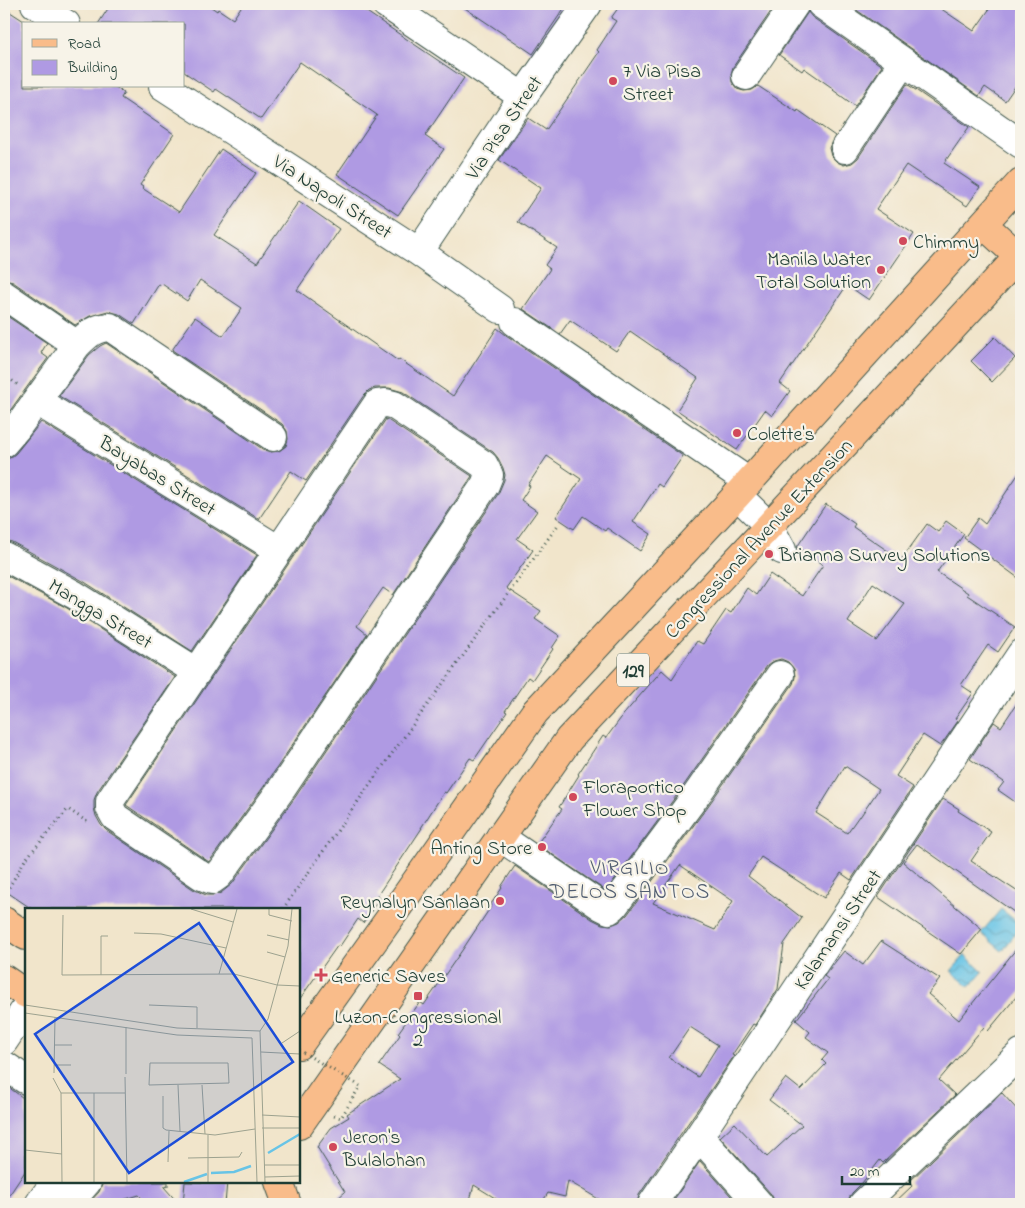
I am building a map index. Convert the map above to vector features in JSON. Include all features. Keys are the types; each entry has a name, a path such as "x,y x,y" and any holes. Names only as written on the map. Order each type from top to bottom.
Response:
{"main road":[{"name":"129","path":"300,1044 406,897 535,712 743,488 1021,182"},
{"path":"983,224 1020,255"},
{"name":"Congressional Avenue Extension","path":"300,1124 568,739 769,526 1020,255"},
{"path":"4,921 25,935"},
{"path":"4,979 25,993"},
{"path":"279,1183 287,1204"}],"street":[{"path":"36,4 63,22"},
{"path":"386,4 523,97"},
{"name":"Via Pisa Street","path":"418,252 588,4"},
{"path":"746,76 795,4"},
{"path":"821,4 1021,144"},
{"path":"846,149 903,62"},
{"name":"Via Napoli Street","path":"166,88 418,252 508,315 743,488 769,526 782,550"},
{"path":"4,295 76,345"},
{"path":"4,443 37,401 76,345 89,333 100,328 110,327 273,437"},
{"name":"Bayabas Street","path":"37,401 279,550"},
{"path":"386,403 394,405 484,465 489,475 485,484 283,788 219,875 212,880 202,876 115,817 110,808 110,801 279,550 377,404 386,403"},
{"name":"Mangga Street","path":"4,556 75,595 197,672"},
{"name":"Kalamansi Street","path":"652,1204 1021,654"},
{"path":"500,838 609,910 614,906 695,798 780,675"},
{"path":"4,1042 25,1010"},
{"path":"863,1204 1021,1053"},
{"path":"4,1065 25,1079"},
{"path":"699,1136 759,1204"},
{"path":"39,1204 54,1183"},
{"path":"68,1204 86,1183"}],"path":[{"path":"284,908 370,784 558,525"},
{"path":"4,896 26,860 68,809 98,829 110,808"},
{"path":"300,1051 360,1086 340,1118"}],"water":[{"path":"1001,909 1021,925 1002,951 981,933"},
{"path":"965,955 983,972 969,987 951,971"}],"building":[{"path":"111,4 207,4 233,19 243,4 355,4 464,78 425,136 444,149 398,215 337,174 377,115 300,62 261,119 216,89 214,92 185,73 185,22 99,22"},
{"path":"459,4 567,4 533,54"},
{"path":"621,4 776,4 733,67 731,74 732,82 737,89 744,91 752,90 758,86 797,112 798,110 835,136 829,148 831,156 837,162 844,165 852,163 858,158 907,84 969,127 944,163 980,187 967,206 906,165 876,209 914,234 869,300 847,285 780,383 790,391 772,416 765,410 737,450 677,410 698,378 630,331 616,351 570,320 560,334 523,309 550,269 545,265 557,248 518,222 541,188 499,160 528,118 546,130 599,52 597,50 616,21 611,18"},
{"path":"848,4 934,4 974,31 993,4 1021,4 1021,78 1005,101 985,87 979,96"},
{"path":"4,8 24,21 22,22 22,88 117,88 124,93 121,98 174,134 140,185 142,188 179,212 221,149 256,173 214,235 257,263 299,201 339,229 297,290 398,361 399,359 453,396 497,328 683,456 662,487 658,484 633,522 651,534 640,551 607,528 605,531 583,516 574,529 556,517 581,479 547,456 528,485 530,486 521,500 537,511 517,539 533,550 506,588 541,611 535,619 560,636 532,680 528,677 474,760 470,758 446,793 444,792 377,896 380,898 363,923 358,919 300,999 300,908 31,908 4,890 4,574 67,608 175,677 97,792 94,808 96,816 106,830 193,889 206,895 214,895 221,893 232,884 296,796 498,494 505,475 503,468 493,452 403,392 389,388 375,388 369,390 364,395 306,481 291,471 259,519 59,396 89,355 106,343 264,450 271,452 279,451 286,446 288,439 287,431 282,424 172,350 195,317 223,336 242,308 200,280 187,301 162,284 159,284 134,324 119,314 108,311 90,316 75,325 13,282 4,280"},
{"path":"808,12 812,17 882,66 855,106 804,68 802,71 779,55"},
{"path":"4,314 47,343 41,353 48,358 4,419"},
{"path":"995,337 1015,358 992,382 971,361"},
{"path":"386,419 472,476 393,595 383,588 357,626 367,634 270,778 209,862 126,805"},
{"path":"41,422 257,555 192,651 83,581 12,542 4,540 4,458 10,458 16,453"},
{"path":"1021,470 1021,580 964,538 978,518 985,524"},
{"path":"826,504 855,524 853,527 901,560 927,524 938,532 946,521 964,534 937,572 968,593 967,595 1015,627 998,652 988,645 961,685 973,693 955,719 958,721 944,741 940,746 923,735 896,776 913,787 851,880 841,873 824,898 761,857 748,876 802,918 784,944 778,989 639,1195 637,1204 607,1204 568,1181 565,1197 548,1193 541,1204 502,1204 474,1185 469,1204 331,1204 345,1192 317,1147 331,1128 349,1117 347,1114 400,1079 379,1065 400,1035 398,1033 420,1002 424,1005 463,949 515,866 592,919 602,924 611,925 619,922 627,915 708,806 793,684 795,677 794,669 788,662 781,659 767,666 682,788 606,891 537,844 562,809 559,807 603,736 606,738 662,670 672,679 697,641 703,644 726,610 731,613 747,588 756,595 770,574 802,596 823,565 797,547","holes":["873,583 905,604 877,641 848,622","845,766 879,789 847,833 816,813","680,865 733,901 715,930 653,903","690,1027 718,1045 698,1077 669,1058"]},
{"path":"1021,697 1021,806 998,790 1004,782 970,759 994,722 1001,727"},
{"path":"943,799 991,832 971,861 1021,894 1021,917 917,844 903,862 982,929 961,954 878,897"},
{"path":"881,941 940,979 928,994 959,1020 1021,943 1021,991 988,1031 984,1027 939,1080 955,1095 883,1163 880,1160 852,1193 846,1204 774,1204 771,1194 720,1137 735,1123 767,1157 802,1125 769,1100 786,1078 801,1090 826,1064 822,1060 828,1053 806,1037 810,1032 796,1020 828,979 824,976 844,951 863,965"},
{"path":"4,1084 25,1099 25,1172 4,1203"},
{"path":"1002,1093 1021,1114 1021,1204 893,1204 912,1186 909,1182"},
{"path":"700,1161 738,1204 671,1204"},
{"path":"102,1183 168,1183 168,1186 164,1187 179,1204 147,1204 139,1195 110,1204 88,1204 99,1192"},
{"path":"185,1183 227,1183 225,1204 183,1204"}],"place":[{"name":"7 Via Pisa Street","path":"613,81"},
{"name":"Chimmy","path":"903,241"},
{"name":"Manila Water Total Solution","path":"881,270"},
{"name":"Colette's","path":"737,433"},
{"name":"Brianna Survey Solutions","path":"769,554"},
{"name":"Floraportico Flower Shop","path":"573,797"},
{"name":"Anting Store","path":"542,847"},
{"name":"Reynalyn Sanlaan","path":"500,901"},
{"name":"Generic Saves","path":"321,975"},
{"name":"Luzon–Congressional 2","path":"418,996"},
{"name":"Jeron's Bulalohan","path":"333,1147"}],"district":[{"name":"VIRGILIO DELOS SANTOS","path":"630,879"}]}
